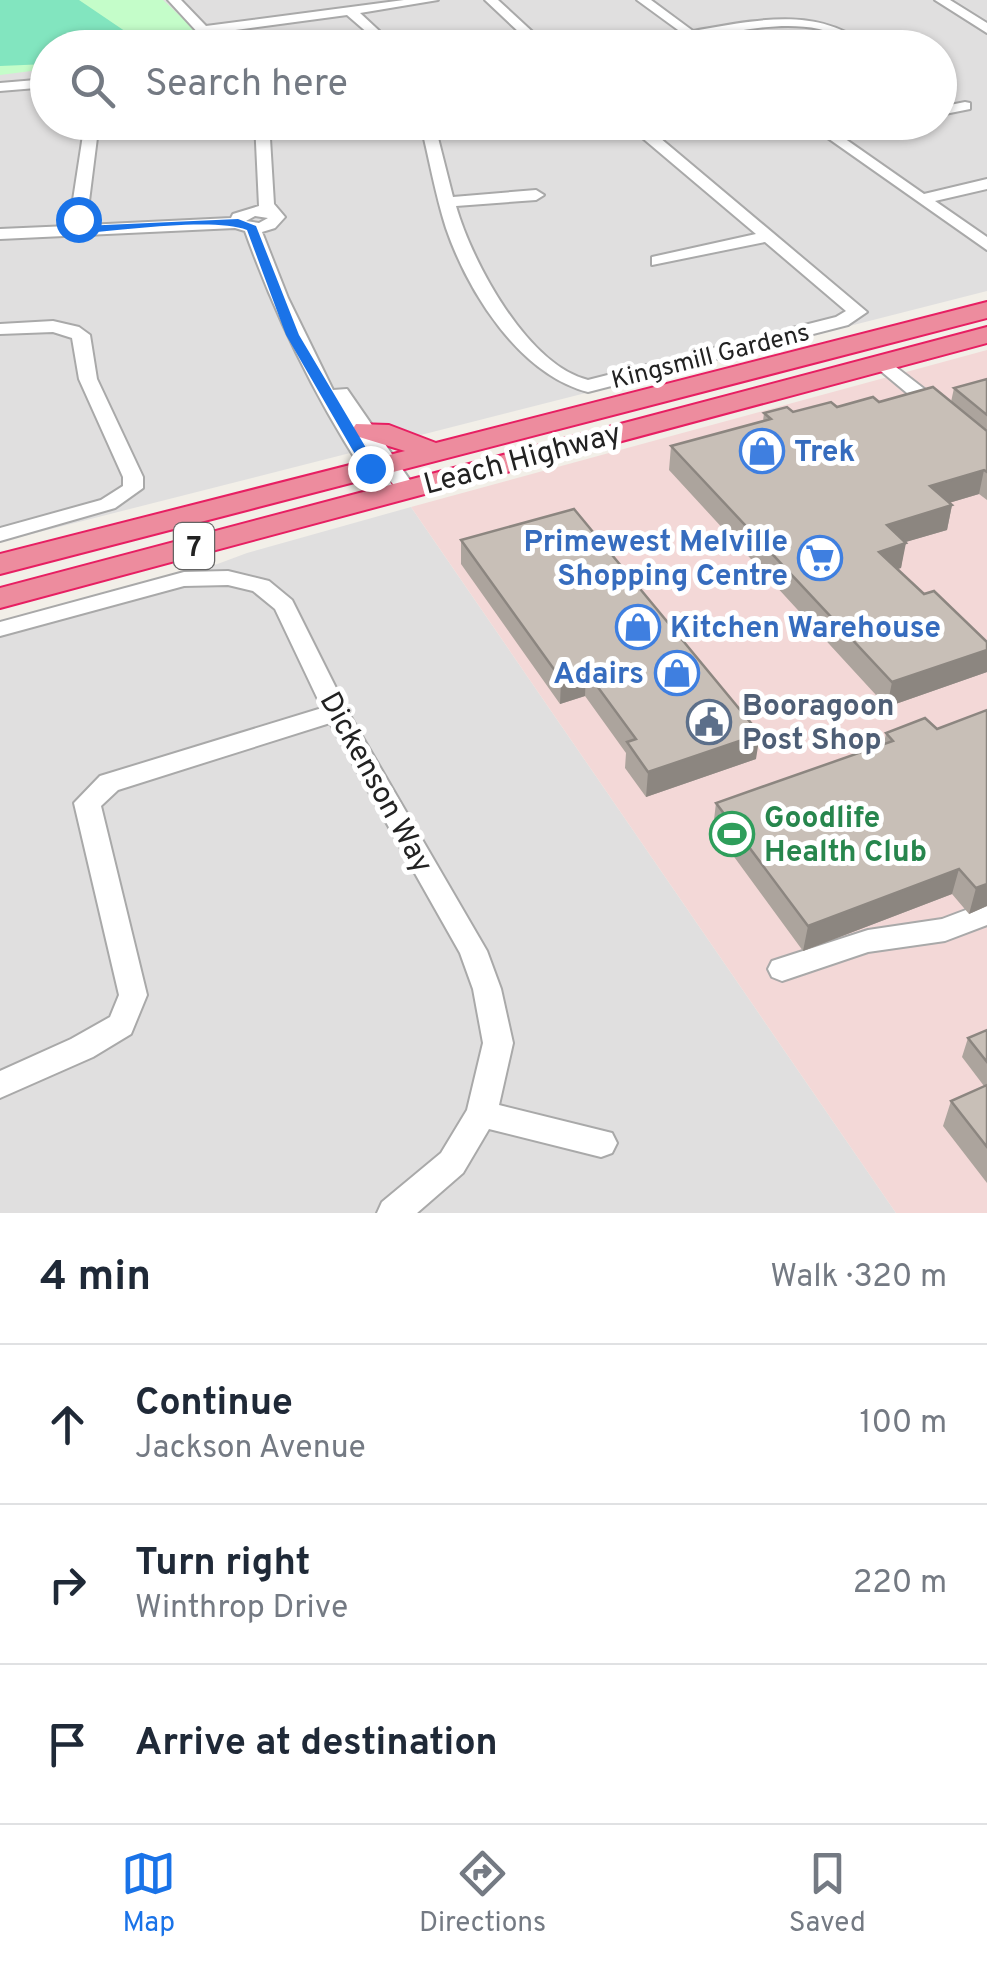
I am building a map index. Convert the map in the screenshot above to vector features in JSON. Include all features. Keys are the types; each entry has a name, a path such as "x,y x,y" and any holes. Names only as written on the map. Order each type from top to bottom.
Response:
{"highway":[{"name":"Leach Highway","path":"0,564 978,315"},
{"name":"Leach Highway","path":"0,598 379,465 882,362 987,335"},
{"path":"379,465 389,434 434,452"}],"street":[{"path":"174,0 208,30"},
{"path":"184,0 210,30"},
{"path":"237,30 432,0"},
{"path":"490,0 524,30"},
{"path":"642,0 683,30"},
{"path":"941,0 987,29"},
{"path":"350,12 370,30"},
{"path":"722,30 809,25 830,30"},
{"path":"0,87 30,84"},
{"path":"957,108 965,106"},
{"path":"77,230 90,140"},
{"path":"255,140 252,219 302,331 379,465"},
{"path":"252,219 264,202 265,140"},
{"name":"Kingsmill Gardens","path":"432,140 460,242 505,319 555,375 576,386 842,322 858,312 653,140"},
{"path":"837,140 987,245"},
{"path":"922,199 987,184"},
{"path":"448,202 536,195"},
{"path":"0,234 252,219"},
{"path":"658,260 770,236"},
{"path":"0,329 56,326 71,328 81,335 88,378 133,477 133,488 97,508 0,536"},
{"path":"882,362 949,418"},
{"name":"Dickenson Way","path":"0,629 184,579 228,578 260,586 284,605 336,712 473,951 487,988 498,1042 482,1114 452,1163 393,1213"},
{"path":"0,1085 82,1048 121,1025 133,995 87,802 109,783 336,712"},
{"path":"782,969 868,941 945,930 987,914"},
{"path":"482,1114 602,1143"}],"shaded area":[{"path":"0,0 987,0 987,291 0,542"},
{"path":"987,350 987,1213 896,1213 411,507"},
{"path":"411,507 896,1213 0,1213 0,623 196,572 247,553"}],"green space":[{"path":"0,0 163,0 195,30 30,30 30,71 0,75"},
{"path":"0,0 79,0 123,30 30,30 30,65 0,66"}],"building":[{"path":"987,379 987,415 954,388"},
{"name":"Primewest Melville Shopping Centre","path":"933,387 987,431 987,472 930,486 952,505 887,525 906,543 879,552 924,594 934,591 987,642 987,650 892,682 671,446 771,419 764,413 787,407 793,412 831,402 837,407 873,397 879,402"},
{"path":"574,509 760,734 648,772 627,742 636,739 586,671 561,679 461,540"},
{"path":"987,710 987,884 976,888 959,869 808,926 716,803 893,741 886,733 925,718 937,729"},
{"path":"987,1030 987,1062 968,1038"},
{"path":"987,1085 987,1147 951,1101"}],"place":[{"name":"Trek","path":"762,451"},
{"name":"Primewest Melville Shopping Centre","path":"820,558"},
{"name":"Kitchen Warehouse","path":"638,627"},
{"name":"Adairs","path":"677,673"},
{"name":"Booragoon Post Shop","path":"709,722"},
{"name":"Goodlife Health Club","path":"732,834"}],"route":[{"path":"78,219 77,230 202,223 238,223 252,228 292,335 370,468"}]}
